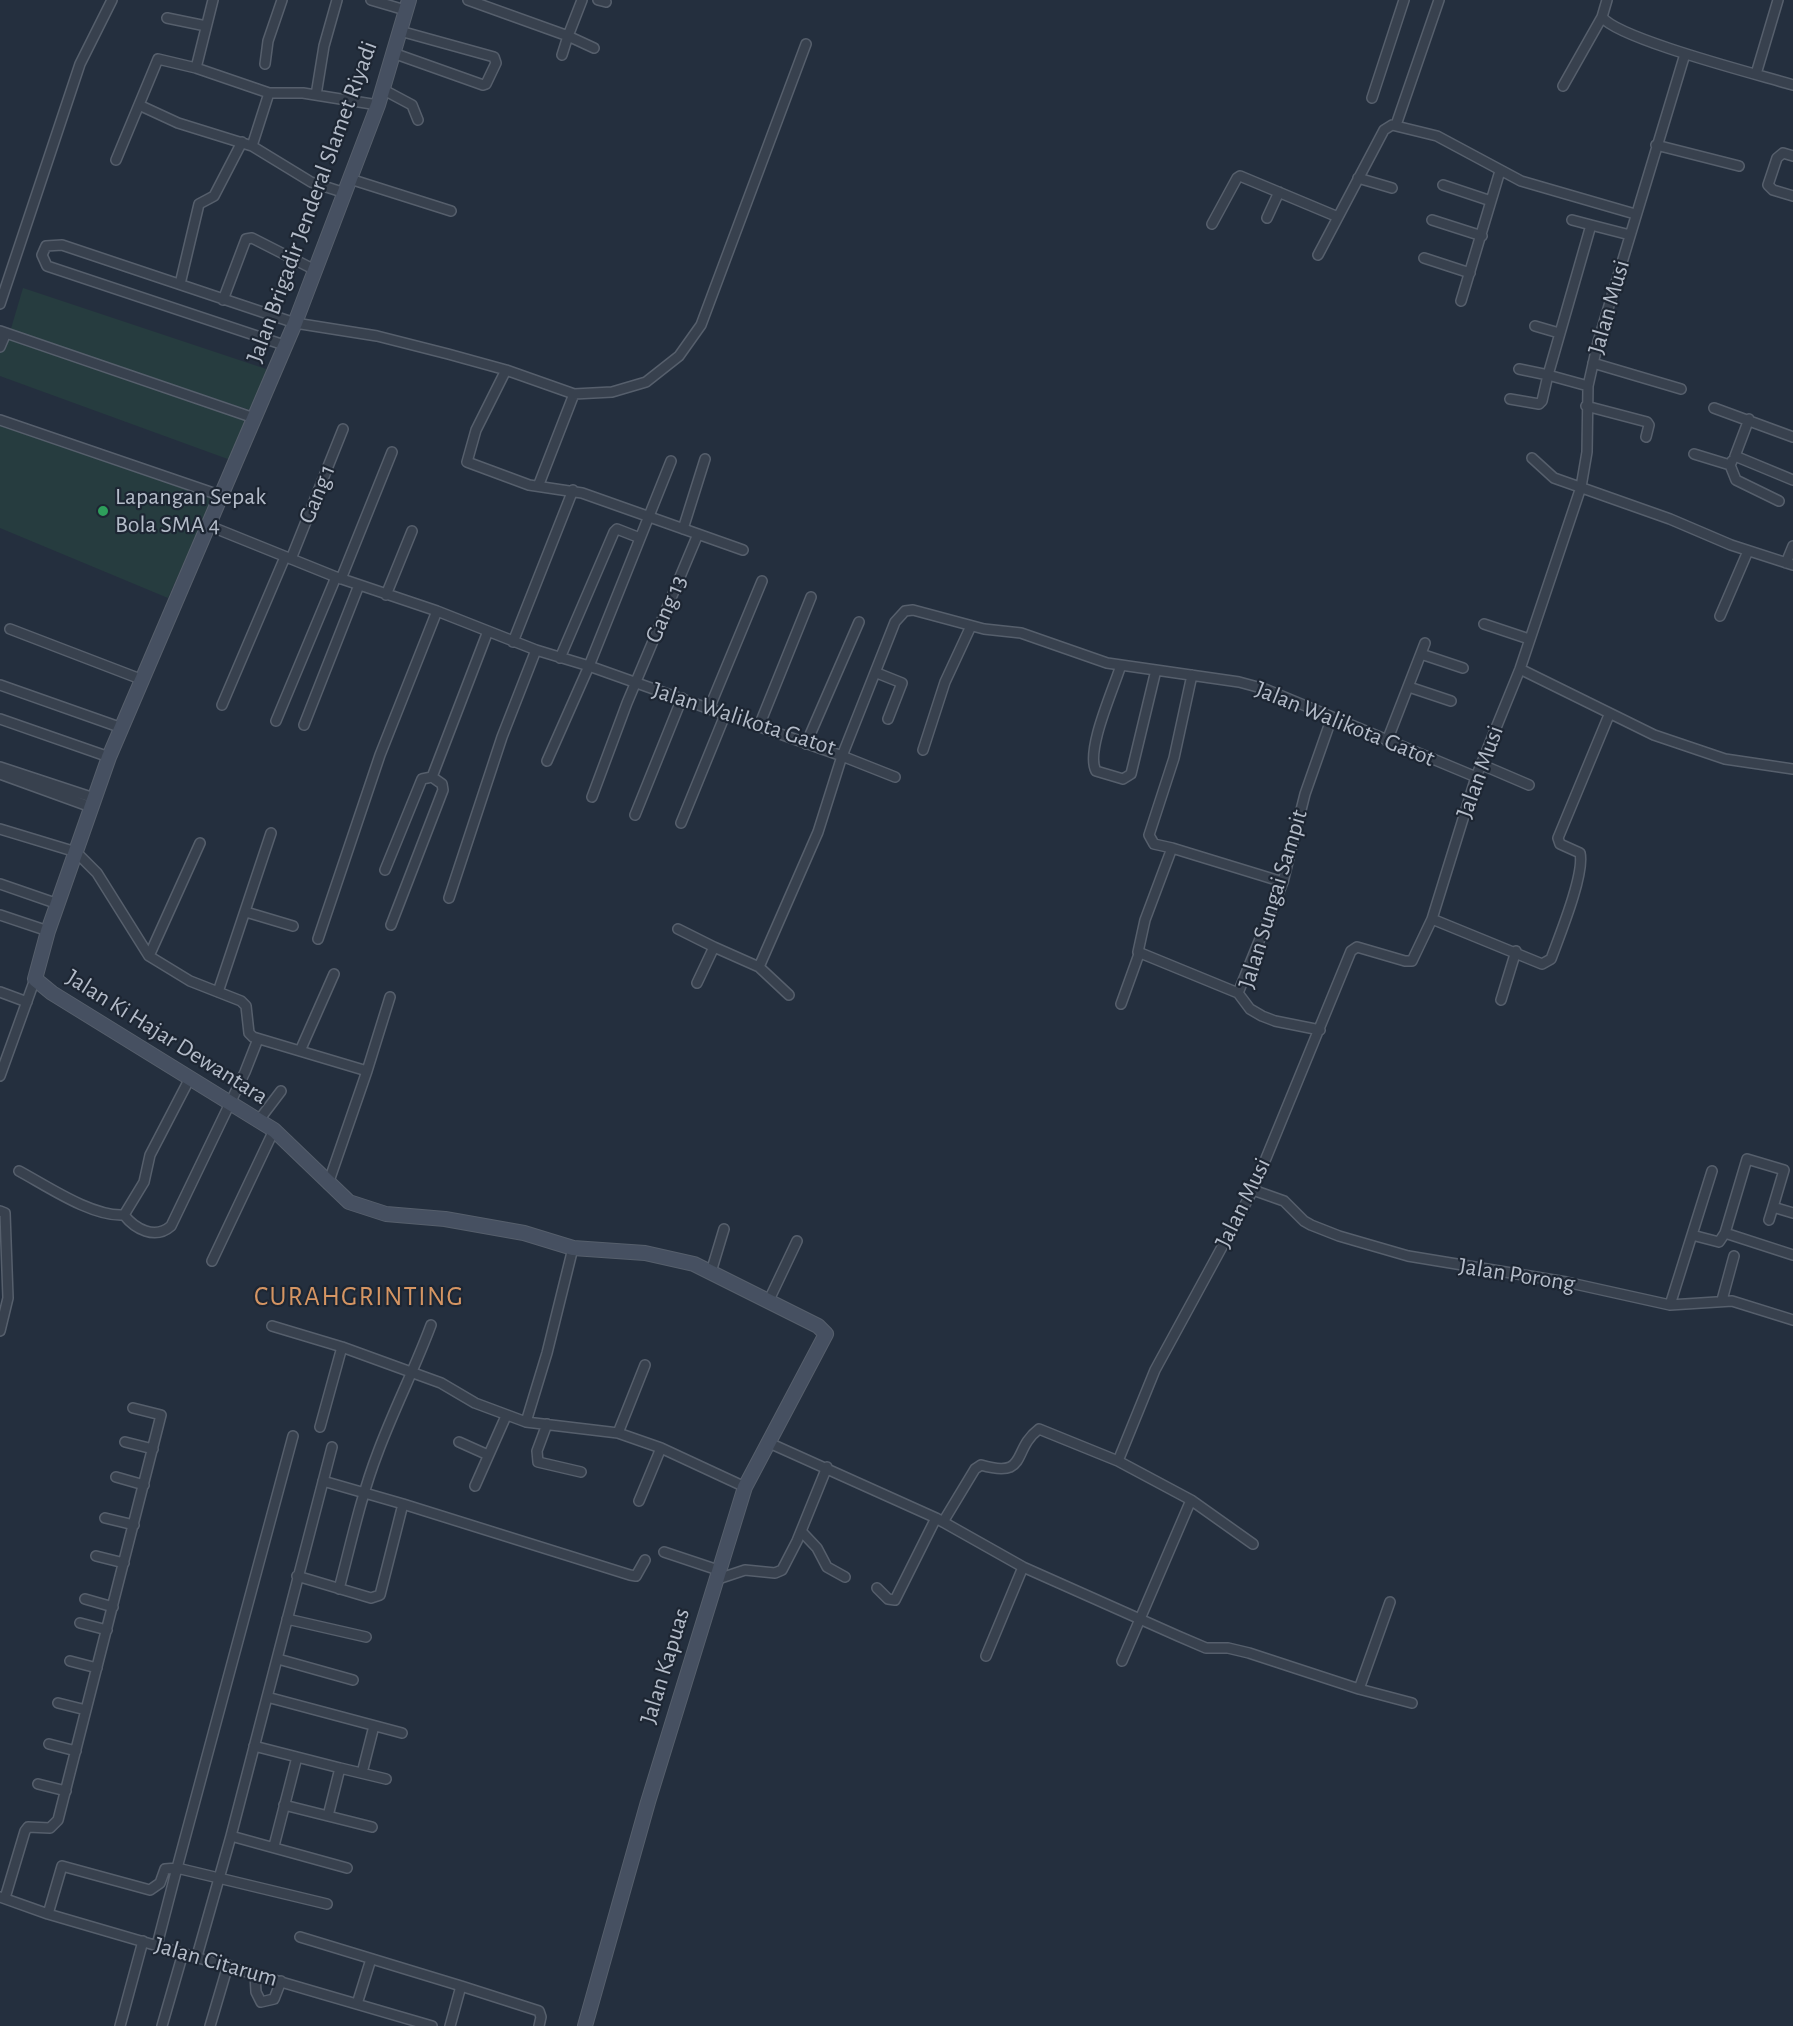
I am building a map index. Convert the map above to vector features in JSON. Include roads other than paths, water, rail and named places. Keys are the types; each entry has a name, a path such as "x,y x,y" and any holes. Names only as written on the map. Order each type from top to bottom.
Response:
{"main road":[{"name":"Jalan Brigadir Jenderal Slamet Riyadi","path":"254,418 295,323 378,105 407,5"},
{"name":"Jalan Ki Hajar Dewantara","path":"254,418 110,757 48,931 35,979 52,993 260,1120 274,1130 349,1202 376,1211 506,1229 573,1248 645,1253 694,1264 769,1300 818,1326 826,1334"},
{"name":"Jalan Kapuas","path":"585,2026 648,1802 721,1575 745,1487 771,1444 826,1334"}],"street":[{"path":"0,304 80,64 112,0"},
{"path":"196,68 213,0"},
{"path":"265,64 268,41 282,0"},
{"path":"316,95 324,46 337,0"},
{"path":"371,0 407,5"},
{"path":"468,0 568,36 594,48"},
{"path":"562,55 582,0"},
{"path":"1372,98 1404,0"},
{"path":"1396,125 1439,0"},
{"path":"1563,86 1602,17 1607,0"},
{"path":"1756,74 1779,0"},
{"path":"1602,17 1612,26 1685,54 1793,85"},
{"path":"167,18 206,26"},
{"path":"393,53 483,86 496,63 494,57 400,31"},
{"path":"284,345 47,266 42,255 46,246 62,245 295,323 377,336 506,370 574,394 612,392 646,382 679,356 701,325 806,44"},
{"name":"Jalan Musi","path":"1118,1461 1155,1370 1253,1190 1351,951 1357,947 1412,961 1432,919 1480,764 1520,669 1581,487 1587,452 1586,406 1593,363 1635,214 1685,54"},
{"path":"116,160 158,59 196,68 270,93 316,95 378,105"},
{"path":"382,88 412,105 418,120"},
{"path":"180,284 199,204 214,196 247,144 270,93"},
{"path":"139,105 178,123 247,144 311,182 345,193"},
{"path":"1318,255 1384,130 1396,125 1437,136 1521,181 1635,214"},
{"path":"1656,145 1739,166"},
{"path":"1793,156 1780,155 1771,170 1768,185 1773,190 1793,196"},
{"path":"1461,301 1500,171"},
{"path":"1212,224 1237,178 1244,177 1338,217"},
{"path":"1359,178 1392,188"},
{"path":"350,179 451,212"},
{"path":"1443,185 1491,201"},
{"path":"1267,218 1279,192"},
{"path":"1432,220 1482,236"},
{"path":"1572,220 1630,236"},
{"path":"1510,399 1541,404 1591,225"},
{"path":"223,300 246,239 252,238 315,270"},
{"path":"1424,258 1470,273"},
{"path":"1535,326 1559,333"},
{"path":"0,347 4,333 254,418"},
{"path":"1593,363 1682,389"},
{"path":"1519,369 1588,386"},
{"path":"506,370 476,430 467,462 529,485 539,484 573,490 743,550"},
{"path":"539,484 574,394"},
{"path":"1586,406 1647,422 1649,425 1646,437"},
{"path":"1714,408 1793,437"},
{"path":"1749,419 1732,460 1736,480 1779,501"},
{"path":"0,420 222,496"},
{"name":"Gang 1","path":"222,705 343,429"},
{"path":"276,721 392,452"},
{"path":"1694,454 1732,460 1793,480"},
{"path":"1532,458 1554,478 1670,519 1748,551 1790,564 1793,546"},
{"path":"683,529 705,459"},
{"path":"547,761 589,666 670,460"},
{"path":"513,642 573,490"},
{"name":"Jalan Walikota Gatot","path":"207,525 338,578 437,610 513,642 682,698 842,756 877,673 895,621 905,611 913,610 971,626 1021,633 1089,659 1265,689 1476,777"},
{"path":"560,658 614,532 618,529 640,538"},
{"path":"386,595 412,531"},
{"name":"Gang 13","path":"592,797 635,683 698,534"},
{"path":"1720,616 1748,551"},
{"path":"709,709 762,581"},
{"path":"304,725 359,585"},
{"path":"759,726 811,597"},
{"path":"318,939 380,755 437,610"},
{"path":"806,744 859,622"},
{"path":"1484,624 1529,639"},
{"path":"923,750 945,682 971,626"},
{"path":"9,629 143,680"},
{"path":"432,777 488,631"},
{"path":"1387,741 1425,643"},
{"path":"449,898 502,737 536,650"},
{"path":"1421,654 1463,668"},
{"path":"1121,665 1097,739 1092,765 1095,771 1123,779 1131,774 1156,670"},
{"path":"1520,669 1609,715 1654,735 1725,759 1793,769"},
{"path":"877,673 902,683 888,719"},
{"path":"1192,675 1174,758 1149,835 1150,841 1283,882"},
{"path":"0,685 122,728"},
{"path":"1408,687 1451,701"},
{"path":"635,815 682,698"},
{"path":"681,823 725,715"},
{"path":"1432,919 1516,951 1542,964 1551,959 1578,876 1581,858 1580,853 1560,844 1558,838 1609,715"},
{"name":"Jalan Sungai Sampit","path":"1320,1030 1275,1021 1262,1016 1250,1009 1239,993 1283,882 1305,794 1332,717"},
{"path":"0,719 110,757"},
{"path":"759,967 819,832 842,756 895,777"},
{"path":"1480,764 1529,785"},
{"path":"0,767 93,803"},
{"path":"0,774 34,781"},
{"path":"385,870 422,779 432,777 442,784 443,790 391,925"},
{"path":"0,829 76,852 97,873 149,956 190,981 246,1006 249,1033 258,1039 367,1071"},
{"path":"218,992 271,833"},
{"path":"149,956 200,843"},
{"path":"1121,1004 1139,954 1145,920 1172,848"},
{"path":"0,884 58,904"},
{"path":"246,912 294,926"},
{"path":"0,915 48,931"},
{"path":"678,928 759,967 764,975 789,995"},
{"path":"697,983 714,947"},
{"path":"1501,1000 1516,951"},
{"path":"1139,954 1190,971 1239,993"},
{"path":"300,1051 334,974"},
{"path":"0,1076 35,979"},
{"path":"0,992 27,1002"},
{"path":"328,1184 390,997"},
{"path":"19,1171 91,1209 123,1215 132,1225 148,1232 166,1230 171,1226 258,1039"},
{"path":"123,1215 144,1182 150,1155 190,1078"},
{"path":"260,1120 281,1091"},
{"path":"212,1261 274,1130"},
{"path":"1692,1235 1719,1242 1725,1233 1746,1160 1789,1171 1769,1220"},
{"path":"1671,1305 1712,1171"},
{"name":"Jalan Porong","path":"1253,1190 1284,1201 1311,1225 1372,1246 1431,1261 1566,1282 1671,1305 1722,1300 1749,1305 1793,1320"},
{"path":"1773,1207 1793,1213"},
{"path":"0,1211 6,1218 5,1249 8,1284 8,1298 0,1331"},
{"path":"711,1272 724,1229"},
{"path":"1725,1233 1793,1255"},
{"path":"769,1300 797,1241"},
{"path":"526,1422 548,1353 573,1248"},
{"path":"1722,1300 1734,1256"},
{"path":"339,1588 364,1492 378,1451 414,1373 431,1325"},
{"path":"272,1326 342,1347 441,1383 475,1403 506,1416 526,1422 618,1433 661,1448 745,1487"},
{"path":"320,1427 342,1347"},
{"path":"618,1433 645,1365"},
{"path":"2,1898 25,1831 28,1827 50,1828 54,1826 58,1820 66,1791 161,1415 133,1408"},
{"path":"475,1486 506,1416"},
{"path":"547,1424 537,1451 538,1462 581,1472"},
{"path":"877,1588 888,1599 895,1600 939,1520 975,1469 981,1465 1004,1470 1013,1467 1039,1429 1118,1461 1191,1500 1253,1544"},
{"path":"157,1945 293,1436"},
{"path":"125,1442 153,1449"},
{"path":"459,1442 488,1455"},
{"path":"771,1444 827,1467 939,1520 1023,1567 1206,1648 1248,1653 1359,1689 1412,1703"},
{"path":"197,1956 278,1659 297,1576 332,1447"},
{"path":"639,1501 661,1448"},
{"path":"664,1552 721,1575 745,1570 775,1573 782,1570 827,1467"},
{"path":"116,1477 144,1485"},
{"path":"322,1481 630,1575 636,1576 645,1560"},
{"path":"1122,1661 1191,1500"},
{"path":"297,1576 371,1598 380,1594 403,1504"},
{"path":"105,1518 134,1525"},
{"path":"801,1531 813,1542 827,1567 845,1577"},
{"path":"96,1556 124,1563"},
{"path":"986,1656 1023,1567"},
{"path":"85,1599 113,1606"},
{"path":"1359,1689 1390,1602"},
{"path":"287,1619 366,1637"},
{"path":"80,1623 107,1630"},
{"path":"278,1659 353,1680"},
{"path":"70,1661 97,1668"},
{"path":"267,1697 402,1733"},
{"path":"58,1703 86,1710"},
{"path":"362,1773 374,1726"},
{"path":"49,1744 76,1750"},
{"path":"254,1746 386,1779"},
{"path":"274,1846 297,1757"},
{"path":"328,1816 340,1768"},
{"path":"38,1784 66,1791"},
{"path":"284,1805 372,1827"},
{"path":"231,1836 347,1868"},
{"path":"48,1914 62,1866 150,1890 160,1882 165,1869 177,1868 219,1876 327,1904"},
{"name":"Jalan Citarum","path":"2,1898 48,1914 432,2026"},
{"path":"300,1937 540,2011 539,2026"},
{"path":"120,2026 143,1941"},
{"path":"162,2026 183,1953"},
{"path":"357,2004 371,1959"},
{"path":"210,2026 228,1965"},
{"path":"255,1974 258,1998 265,2003 276,1995 280,1981"},
{"path":"450,2026 461,1986"}],"place":[{"name":"Lapangan Sepak Bola SMA 4","path":"103,511"}],"district":[{"name":"CURAHGRINTING","path":"359,1297"}]}
